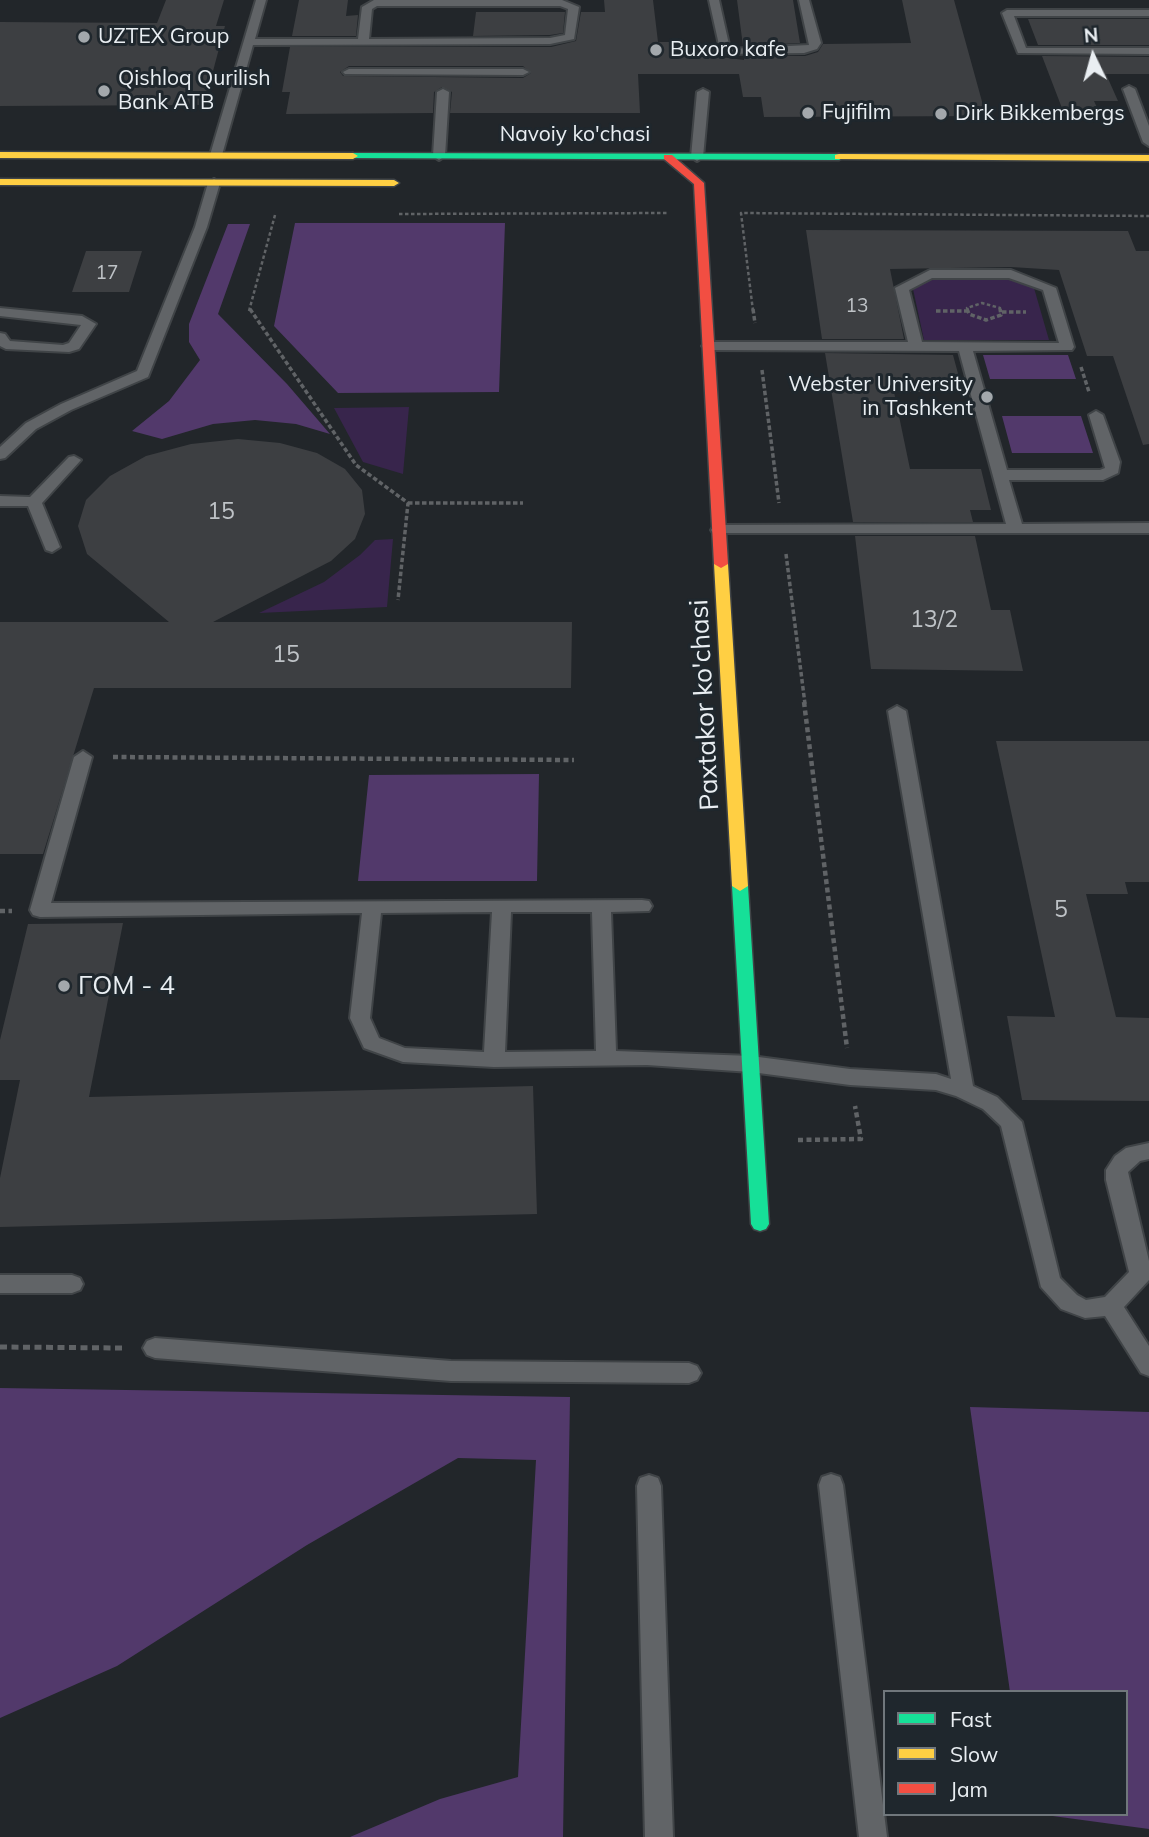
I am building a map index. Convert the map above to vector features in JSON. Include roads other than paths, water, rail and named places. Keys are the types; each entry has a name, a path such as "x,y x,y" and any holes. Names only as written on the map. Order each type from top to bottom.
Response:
{"main road":[{"name":"Navoiy ko'chasi","path":"0,155 1149,158"},
{"path":"572,156 589,163 586,170 579,173"},
{"path":"668,157 707,182"},
{"path":"738,172 792,157"},
{"path":"0,182 214,183 410,179"},
{"path":"675,183 707,182"},
{"name":"Paxtakor ko'chasi","path":"707,182 709,346 760,1224"}],"lane":[{"path":"216,155 261,0"},
{"path":"714,0 725,52 804,50 813,47 815,43 804,0"},
{"path":"248,42 363,42 561,40 570,37 574,7 561,3 375,3 367,7 363,42"},
{"path":"1149,13 1007,13 1022,51 1149,51"},
{"path":"349,72 523,72"},
{"path":"1129,89 1149,142"},
{"path":"439,156 443,92"},
{"path":"697,157 703,92"},
{"path":"0,456 31,426 66,407 143,374 201,227 214,183"},
{"path":"709,346 1067,347 1049,288 1011,274 930,274 902,288 916,346"},
{"path":"0,313 18,314 82,320 89,324 74,346 64,349 6,345 0,336 18,314"},
{"path":"965,346 1015,528"},
{"path":"1001,475 1103,475 1113,470 1113,462 1096,415"},
{"path":"0,501 34,502 74,460"},
{"path":"34,502 52,547"},
{"path":"719,530 1149,528"},
{"path":"897,711 963,1090"},
{"path":"83,757 40,910 642,906"},
{"path":"494,1060 502,905"},
{"path":"601,905 607,1058"},
{"path":"372,908 360,1018 371,1043 403,1055 494,1060 607,1058 751,1064 850,1077 936,1082 963,1090 990,1103 1011,1122 1049,1281 1069,1302 1085,1309 1111,1306 1145,1275 1116,1181 1116,1170 1122,1162 1135,1154 1149,1151"},
{"path":"0,1284 72,1284"},
{"path":"1111,1306 1149,1366"},
{"path":"155,1348 451,1371 689,1373"},
{"path":"831,1485 873,1837"},
{"path":"649,1486 659,1837"}],"place":[{"name":"UZTEX Group","path":"84,37"},
{"name":"Buxoro kafe","path":"656,50"},
{"name":"Qishloq Qurilish Bank ATB","path":"104,91"},
{"name":"Fujifilm","path":"808,113"},
{"name":"Dirk Bikkembergs","path":"941,114"},
{"name":"Webster University in Tashkent","path":"987,397"},
{"name":"ГОМ - 4","path":"64,986"}]}
